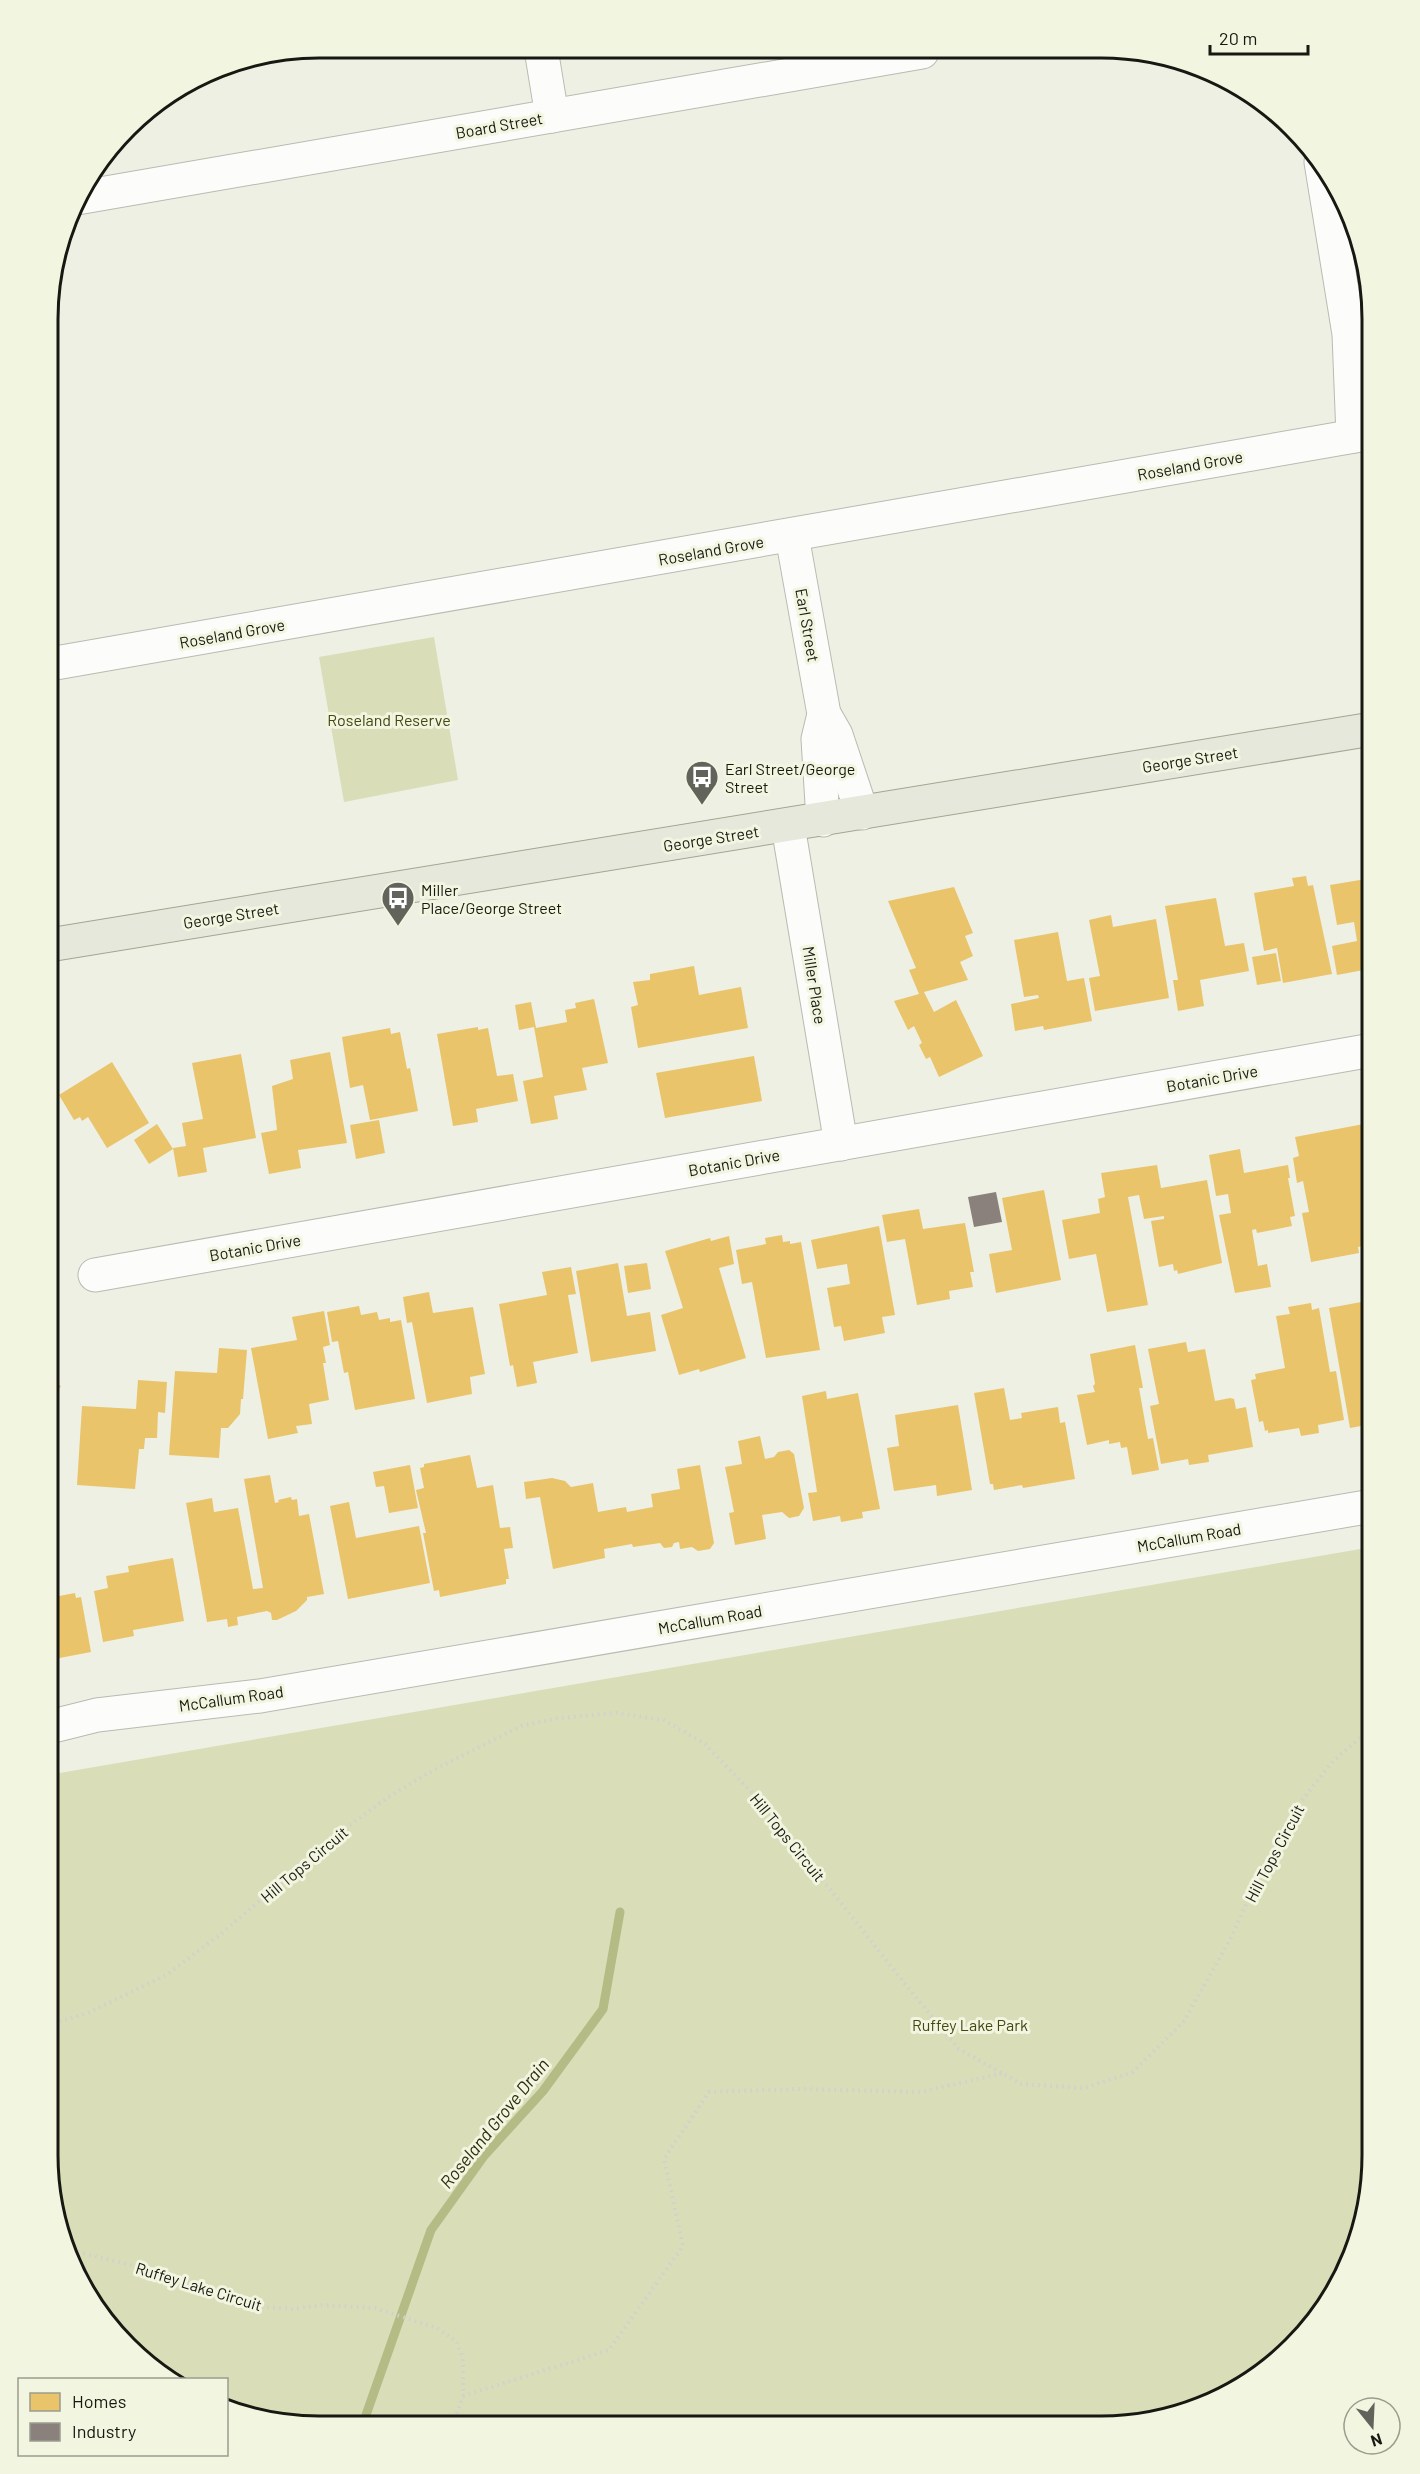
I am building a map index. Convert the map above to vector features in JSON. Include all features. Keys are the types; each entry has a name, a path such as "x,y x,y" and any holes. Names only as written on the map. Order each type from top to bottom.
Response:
{"main road":[{"name":"George Street","path":"58,944 1362,731"}],"street":[{"path":"542,58 552,116"},
{"name":"Board Street","path":"89,196 887,58"},
{"path":"1325,185 1349,334 1362,434"},
{"path":"1349,334 1362,372"},
{"name":"Roseland Grove","path":"58,663 792,536 1362,434"},
{"name":"Earl Street","path":"792,536 824,714 836,735 862,813"},
{"name":"Earl Street","path":"823,820 818,740 824,714"},
{"name":"Miller Place","path":"788,826 841,1144"},
{"name":"Botanic Drive","path":"95,1275 1362,1052"},
{"name":"McCallum Road","path":"58,1725 97,1715 260,1696 1362,1508"}],"path":[{"name":"Hill Tops Circuit","path":"58,2022 88,2013 165,1975 222,1933 336,1835 387,1798 428,1773 521,1726 558,1718 617,1713 664,1720 705,1744 762,1803 959,2049 1021,2084 1084,2088 1133,2072 1184,2021 1231,1938 1264,1864 1303,1799 1332,1761 1362,1736"},
{"path":"463,2396 609,2350 683,2246 664,2159 709,2092 800,2089 921,2092 1003,2073"},
{"name":"Ruffey Lake Circuit","path":"77,2252 159,2272 253,2306 292,2309 322,2305 375,2308 437,2328 457,2342 463,2359 463,2396 456,2416"}],"green space":[{"name":"Roseland Reserve","path":"434,637 458,780 344,802 319,657"},
{"name":"Ruffey Lake Park","path":"1362,1549 1362,2155 1359,2189 1348,2239 1327,2285 1308,2314 1260,2362 1231,2381 1201,2396 1168,2407 1135,2413 1101,2416 319,2416 285,2413 235,2402 228,2399 228,2378 184,2378 160,2362 123,2327 102,2300 85,2270 67,2222 58,2155 58,1773"}],"building: Homes":[{"path":"1306,876 1308,886 1313,885 1332,974 1283,983 1277,948 1264,951 1254,893 1294,886 1292,878"},
{"path":"1362,880 1362,970 1337,975 1332,946 1357,941 1354,922 1337,925 1330,885"},
{"path":"954,887 973,933 965,936 973,956 960,962 968,980 924,992 934,1012 956,1000 983,1056 939,1077 930,1057 926,1059 919,1045 922,1043 914,1026 908,1030 894,1001 919,994 909,970 916,968 888,901"},
{"path":"1216,898 1225,946 1244,943 1249,971 1200,980 1204,1006 1178,1011 1173,980 1178,980 1165,906"},
{"path":"1111,915 1113,927 1156,919 1169,998 1095,1011 1089,978 1100,976 1089,920"},
{"path":"1058,932 1067,981 1084,978 1092,1021 1044,1030 1043,1026 1015,1031 1011,1004 1039,998 1038,995 1024,997 1014,940"},
{"path":"1276,953 1281,981 1257,985 1252,957"},
{"path":"694,966 699,995 741,987 748,1028 638,1048 631,1007 638,1005 633,982 650,980 650,974"},
{"path":"594,999 608,1063 582,1068 587,1090 554,1096 558,1119 531,1124 523,1081 543,1077 534,1027 519,1030 515,1005 531,1002 536,1028 567,1022 565,1010 576,1008 575,1003"},
{"path":"478,1027 478,1030 488,1028 497,1076 513,1074 518,1101 476,1109 478,1122 453,1126 437,1034"},
{"path":"390,1028 391,1034 400,1032 418,1111 370,1120 363,1085 350,1088 342,1037"},
{"path":"330,1052 347,1143 298,1150 301,1168 269,1174 261,1133 277,1130 272,1086 293,1079 290,1060"},
{"path":"241,1054 256,1138 203,1148 207,1172 178,1177 173,1148 186,1146 182,1123 203,1119 192,1063"},
{"path":"754,1056 762,1101 665,1118 656,1073"},
{"path":"112,1062 149,1123 107,1148 88,1117 82,1121 80,1117 74,1120 59,1095"},
{"path":"379,1120 385,1153 356,1159 350,1125"},
{"path":"157,1124 173,1149 149,1164 134,1140"},
{"path":"1362,1124 1362,1246 1358,1247 1359,1253 1311,1262 1302,1213 1309,1212 1303,1181 1297,1183 1293,1158 1299,1156 1295,1137"},
{"path":"1240,1149 1244,1173 1288,1165 1295,1216 1290,1217 1292,1226 1257,1233 1256,1229 1252,1230 1258,1266 1267,1264 1271,1287 1235,1293 1219,1215 1231,1213 1228,1194 1216,1196 1209,1155"},
{"path":"1157,1165 1161,1188 1207,1180 1222,1263 1178,1274 1177,1270 1174,1271 1173,1264 1159,1267 1151,1221 1164,1219 1164,1216 1144,1219 1139,1195 1128,1197 1148,1305 1107,1312 1096,1254 1069,1259 1062,1220 1100,1213 1098,1199 1105,1197 1101,1173"},
{"path":"1044,1190 1061,1280 996,1293 989,1254 1012,1250 1002,1198"},
{"path":"919,1209 923,1229 965,1223 974,1272 970,1272 973,1287 949,1291 950,1299 917,1305 905,1239 887,1242 882,1215"},
{"path":"879,1226 895,1315 882,1317 885,1333 844,1341 841,1326 834,1327 827,1288 850,1284 847,1264 817,1269 811,1240"},
{"path":"782,1235 783,1242 790,1241 790,1244 801,1242 820,1350 766,1358 752,1282 742,1284 736,1250 766,1244 765,1238"},
{"path":"729,1236 734,1264 719,1268 746,1358 700,1372 699,1369 679,1375 661,1315 683,1308 665,1251 710,1238 711,1241"},
{"path":"618,1263 627,1316 650,1312 656,1351 591,1362 576,1271"},
{"path":"647,1263 651,1289 628,1293 624,1266"},
{"path":"571,1267 576,1294 568,1295 578,1353 533,1362 537,1383 517,1387 513,1365 510,1366 499,1304 547,1295 542,1272"},
{"path":"429,1292 433,1313 473,1307 485,1374 470,1377 472,1394 427,1403 412,1322 407,1323 403,1297"},
{"path":"1362,1302 1362,1426 1350,1428 1329,1308"},
{"path":"1311,1303 1312,1310 1319,1308 1330,1372 1336,1371 1344,1420 1318,1425 1319,1433 1301,1436 1299,1428 1268,1433 1268,1430 1265,1431 1263,1421 1259,1422 1251,1380 1256,1379 1255,1374 1285,1368 1276,1316 1290,1314 1288,1307"},
{"path":"359,1306 361,1315 377,1312 379,1320 390,1318 390,1322 401,1320 415,1399 355,1410 348,1372 344,1373 338,1341 332,1342 327,1312"},
{"path":"324,1311 330,1345 323,1347 329,1400 309,1404 312,1424 296,1426 298,1433 268,1439 251,1348 297,1340 292,1317"},
{"path":"1186,1342 1188,1352 1205,1349 1215,1401 1230,1398 1234,1399 1236,1409 1246,1407 1253,1447 1208,1455 1209,1462 1189,1465 1188,1459 1161,1464 1150,1406 1159,1404 1148,1349"},
{"path":"1135,1345 1143,1388 1139,1388 1148,1439 1153,1438 1159,1470 1132,1475 1127,1447 1121,1448 1120,1442 1109,1444 1109,1440 1087,1445 1077,1395 1095,1392 1090,1354"},
{"path":"219,1348 247,1350 240,1414 228,1428 221,1428 219,1458 169,1455 175,1371 217,1373"},
{"path":"138,1380 167,1382 165,1413 158,1412 157,1438 145,1438 144,1449 139,1449 135,1489 77,1485 82,1406 136,1409"},
{"path":"1004,1388 1010,1420 1022,1418 1021,1413 1058,1407 1060,1423 1065,1422 1075,1479 1023,1488 1022,1485 994,1490 993,1484 990,1484 974,1393"},
{"path":"826,1391 827,1399 858,1393 880,1509 862,1512 863,1518 841,1522 840,1516 813,1521 808,1493 817,1492 802,1396"},
{"path":"958,1405 972,1490 937,1496 936,1485 894,1491 887,1448 899,1446 895,1415"},
{"path":"760,1436 765,1459 774,1457 778,1452 789,1450 794,1454 804,1508 799,1516 789,1518 782,1512 762,1515 766,1539 735,1545 729,1513 734,1512 725,1467 742,1464 738,1441"},
{"path":"470,1455 477,1488 493,1485 500,1528 510,1527 513,1548 504,1549 509,1579 506,1579 506,1584 440,1597 439,1590 434,1591 423,1533 426,1533 416,1490 424,1488 420,1468 424,1467 424,1464"},
{"path":"410,1465 418,1508 389,1513 384,1486 376,1487 373,1472"},
{"path":"700,1465 714,1543 710,1549 698,1551 692,1547 680,1549 679,1542 674,1543 672,1547 664,1548 660,1543 633,1547 632,1544 604,1549 605,1558 553,1569 540,1497 526,1499 524,1482 552,1478 565,1481 571,1487 593,1483 598,1512 626,1507 627,1512 653,1507 651,1494 680,1489 677,1469"},
{"path":"270,1475 275,1503 291,1497 292,1500 297,1499 299,1516 309,1514 324,1594 307,1597 307,1600 296,1611 277,1620 272,1620 271,1613 267,1611 237,1617 238,1625 228,1627 227,1619 207,1622 186,1503 212,1498 214,1512 238,1508 253,1589 263,1588 244,1479"},
{"path":"349,1502 356,1538 419,1526 430,1583 348,1599 330,1506"},
{"path":"173,1558 184,1621 133,1630 134,1636 103,1642 94,1591 108,1588 106,1576 129,1572 128,1566"},
{"path":"75,1593 76,1598 81,1597 91,1652 58,1658 58,1596"}],"building: Industry":[{"path":"996,1192 1002,1222 974,1227 968,1197"}],"waterway":[{"name":"Roseland Grove Drain","path":"366,2416 431,2230 484,2156 543,2091 603,2009 620,1912"}],"place":[{"name":"Earl Street/George Street","path":"702,806"},
{"name":"Miller Place/George Street","path":"398,927"}]}
